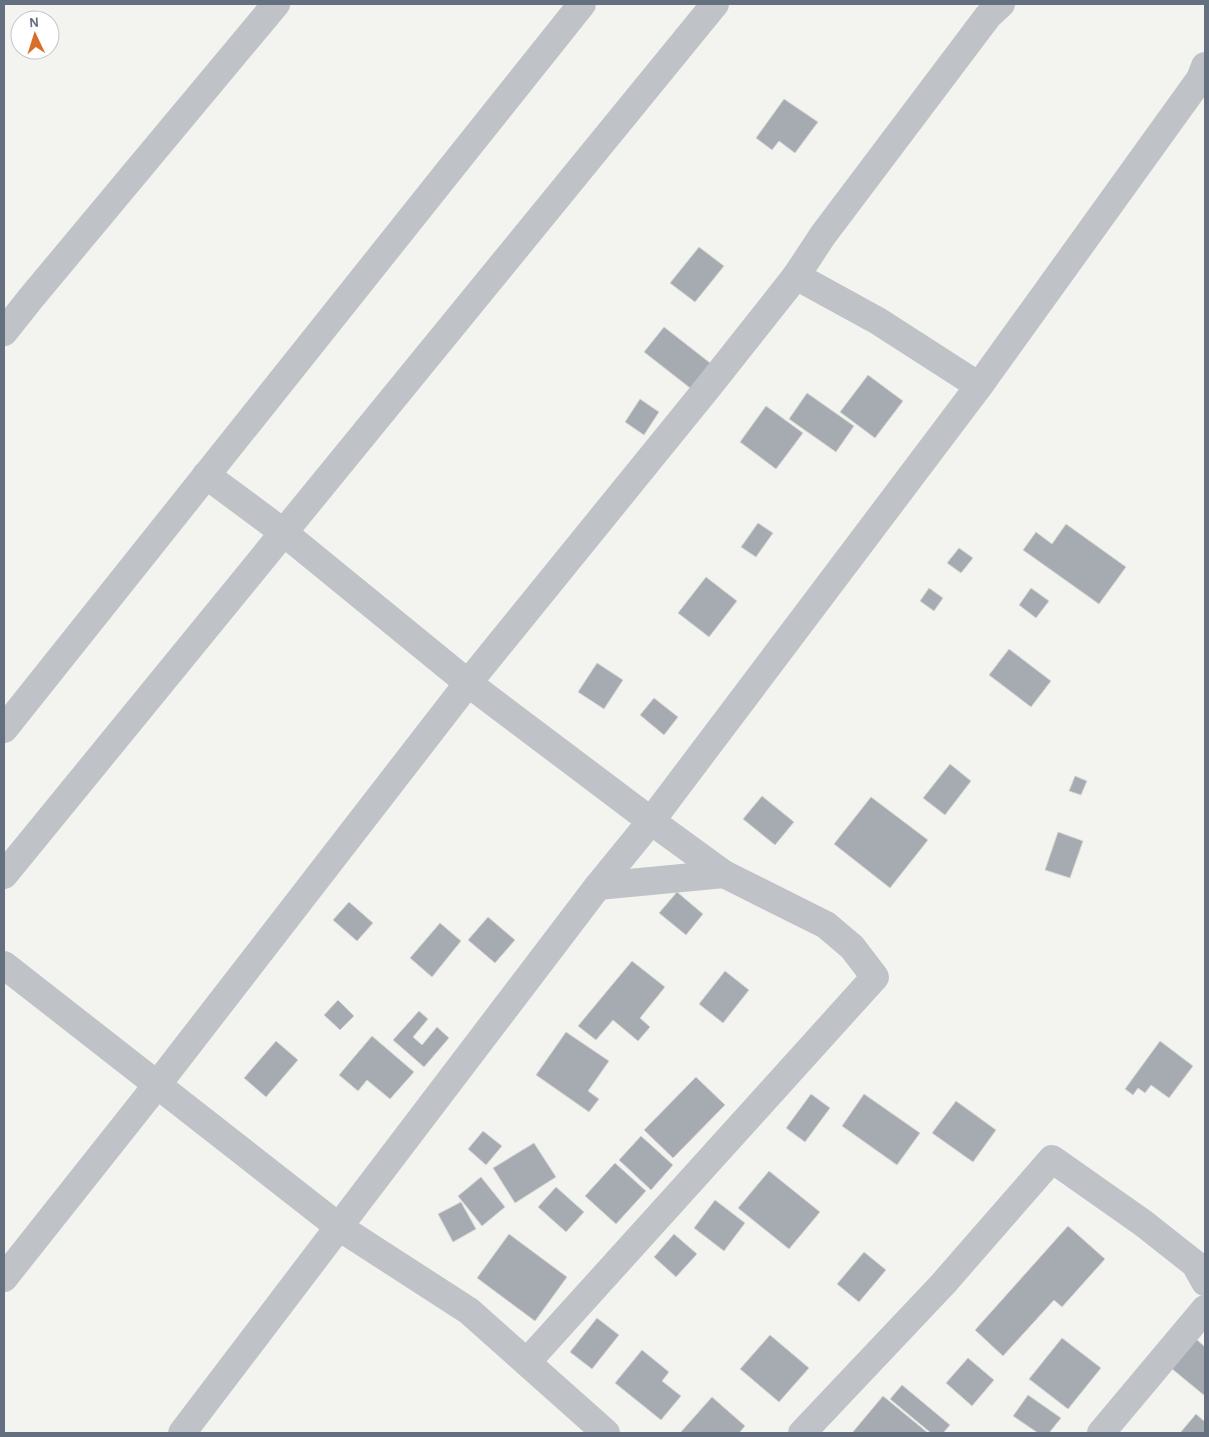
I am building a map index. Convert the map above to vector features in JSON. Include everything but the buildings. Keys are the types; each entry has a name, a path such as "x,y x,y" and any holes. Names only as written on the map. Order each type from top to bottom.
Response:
{"street":[{"path":"4,332 276,4"},
{"path":"4,729 582,4"},
{"path":"4,874 715,4"},
{"path":"4,1278 157,1085 468,683 796,276 823,235 982,24 1001,4"},
{"path":"182,1433 598,886 651,821 979,386 1200,79 1205,66"},
{"path":"796,276 878,321 979,386"},
{"path":"206,475 283,532 468,683 724,874 826,925 852,948 875,977 527,1362"},
{"path":"598,886 724,874"},
{"path":"4,965 339,1227 469,1311 606,1433"},
{"path":"802,1433 943,1284 1052,1159 1143,1223 1195,1264 1205,1282"},
{"path":"1101,1433 1205,1309"}]}
